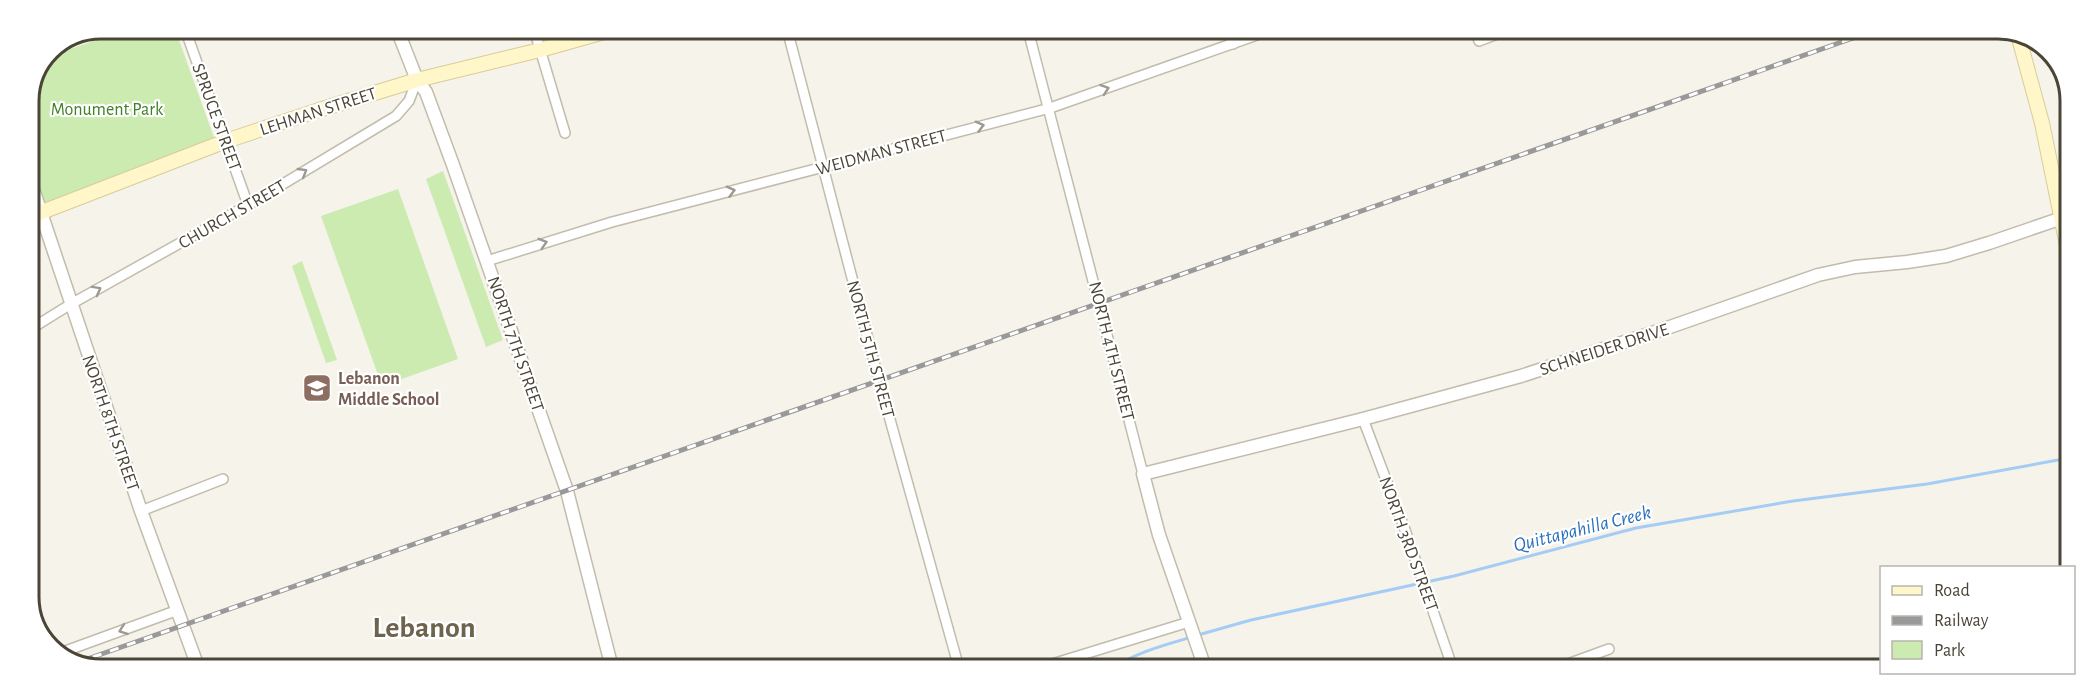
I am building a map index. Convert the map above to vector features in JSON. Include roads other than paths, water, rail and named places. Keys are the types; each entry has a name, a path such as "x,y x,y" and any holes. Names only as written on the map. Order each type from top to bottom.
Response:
{"main road":[{"name":"LEHMAN STREET","path":"39,212 226,141 417,80 579,39"},
{"path":"2020,43 2042,123 2060,208"}],"street":[{"name":"SPRUCE STREET","path":"189,39 248,205"},
{"name":"NORTH 7TH STREET","path":"401,39 417,80 426,92 567,491 610,659"},
{"path":"537,39 566,133"},
{"name":"NORTH 5TH STREET","path":"790,39 879,381 956,659"},
{"name":"NORTH 4TH STREET","path":"1031,39 1159,535 1202,659"},
{"path":"1231,39 1233,44"},
{"name":"WEIDMAN STREET","path":"487,261 612,222 1050,108 1247,39"},
{"name":"CHURCH STREET","path":"39,324 248,205 396,117 409,101 417,80"},
{"name":"SCHNEIDER DRIVE","path":"1143,474 1363,419 1531,373 1818,275 1855,267 1946,256 2060,219"},
{"name":"NORTH 8TH STREET","path":"39,224 71,304 141,511 195,659"},
{"name":"NORTH 3RD STREET","path":"1363,419 1404,527 1450,659"},
{"path":"141,511 223,479"},
{"path":"69,650 178,610"},
{"path":"1076,659 1192,631"},
{"path":"1582,659 1609,649"}],"waterway":[{"name":"Quittapahilla Creek","path":"1198,635 1251,620 1454,576 1636,528 1793,501 1927,484 2060,460"},
{"name":"Quittapahilla Creek","path":"1128,659 1192,637"}],"railway":[{"path":"91,658 1850,39"}],"place":[{"name":"Lebanon Middle School","path":"317,388"}],"district":[{"name":"Lebanon","path":"424,627"}],"park label":[{"name":"Monument Park","path":"107,109"}]}
